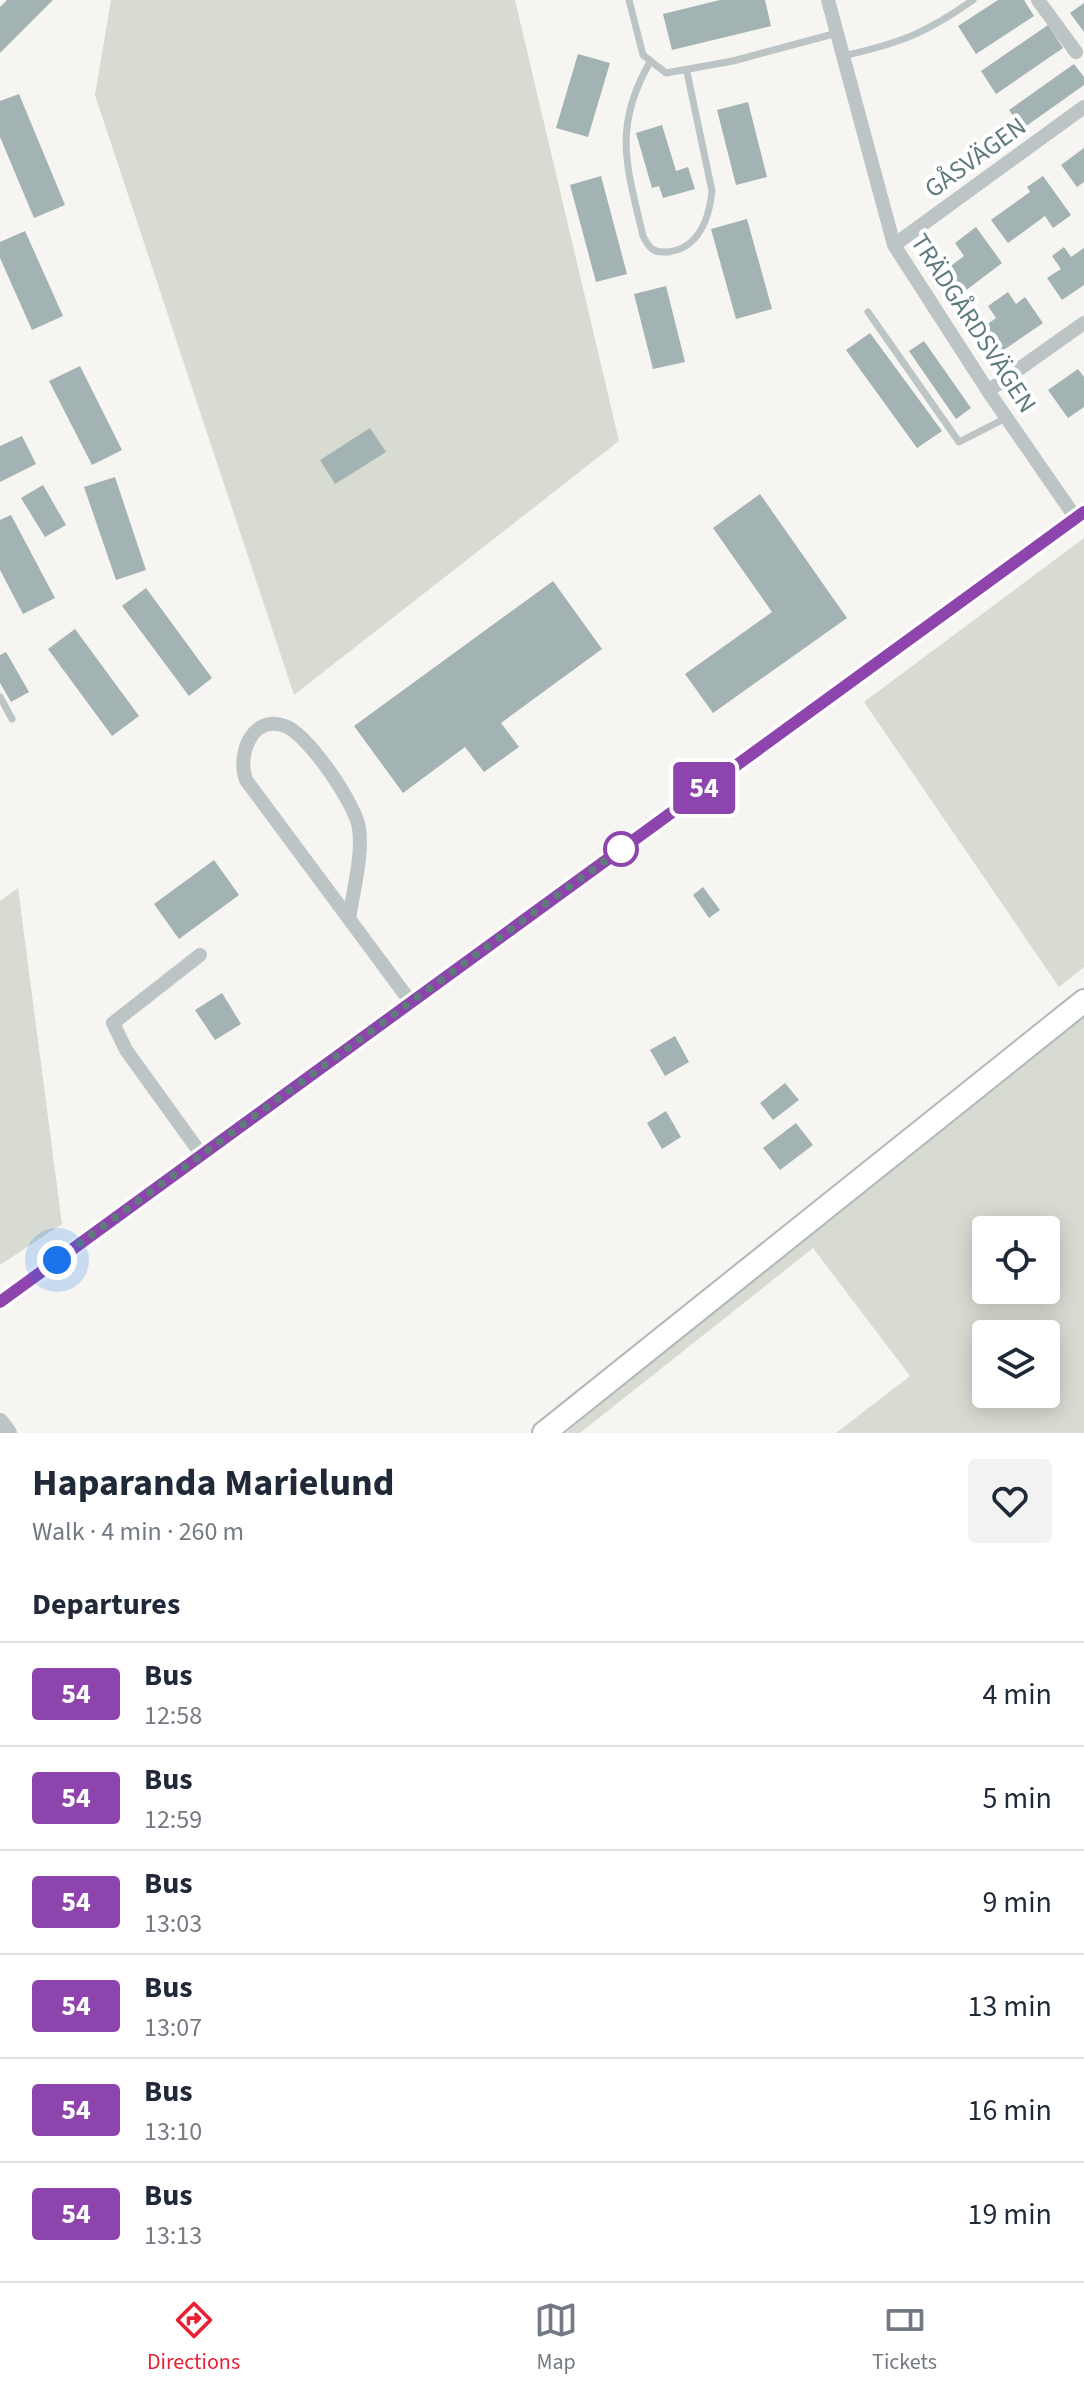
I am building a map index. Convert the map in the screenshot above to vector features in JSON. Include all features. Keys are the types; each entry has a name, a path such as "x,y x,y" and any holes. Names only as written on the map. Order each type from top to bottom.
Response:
{"main road":[{"path":"544,1433 1084,1001"}],"street":[{"name":"TRÄDGÅRDSVÄGEN","path":"828,0 894,245 1006,418 1080,514"},
{"path":"1038,0 1076,52"},
{"name":"GÅSVÄGEN","path":"894,245 1084,107"},
{"path":"988,391 1084,323"},
{"path":"0,1302 1080,514"},
{"path":"349,919 359,845 359,828 351,804 301,735 284,725 269,725 256,731 242,748 240,765 246,780 349,919 410,1001"},
{"path":"200,955 113,1023 126,1050 201,1154"},
{"path":"0,1422 8,1433"}],"lane":[{"path":"629,0 639,46 650,62 666,73 687,72 837,33"},
{"path":"957,0 959,10"},
{"path":"843,56 889,45 931,30 973,0"},
{"path":"650,62 630,103 624,152 643,236 649,247 658,253 683,251 693,244 711,202 712,191 687,72"},
{"path":"868,312 959,442 1006,418"},
{"path":"0,697 12,719"}],"shaded area":[{"path":"111,0 515,0 619,441 294,695 95,95"},
{"path":"1084,538 1084,967 1059,987 864,702"},
{"path":"18,888 62,1224 0,1265 0,901"},
{"path":"1084,1016 1084,1433 836,1433 910,1376 813,1248 580,1433 566,1433 630,1378"}],"building":[{"path":"7,0 53,0 0,53 0,7"},
{"path":"720,0 765,0 771,26 672,50 663,14"},
{"path":"998,0 1024,0 1034,16 976,54 958,26"},
{"path":"1084,3 1084,32 1070,13"},
{"path":"1048,25 1063,48 996,94 981,71"},
{"path":"578,54 610,63 588,137 556,128"},
{"path":"1074,64 1084,77 1084,85 1022,129 1009,110"},
{"path":"19,94 65,205 34,218 0,137 0,101"},
{"path":"748,102 767,177 736,185 717,110"},
{"path":"662,125 676,171 688,167 695,189 663,198 659,186 652,188 636,133"},
{"path":"1084,148 1084,182 1077,187 1061,165"},
{"path":"601,176 627,274 596,282 570,185"},
{"path":"1043,176 1071,215 1053,228 1045,216 1008,243 991,220 1030,192 1027,187"},
{"path":"747,219 772,309 736,319 711,229"},
{"path":"976,227 1002,263 961,294 944,271 964,256 955,243"},
{"path":"25,231 63,316 32,330 0,258 0,242"},
{"path":"1064,247 1071,257 1084,248 1084,285 1062,300 1047,278 1061,269 1052,256"},
{"path":"666,286 685,362 653,369 634,294"},
{"path":"1008,292 1016,304 1025,297 1043,323 995,356 978,331 996,318 988,306"},
{"path":"870,333 942,431 917,448 846,350"},
{"path":"924,341 971,408 956,419 909,351"},
{"path":"80,366 122,450 92,465 49,381"},
{"path":"1078,369 1084,377 1084,407 1068,418 1048,390"},
{"path":"370,428 386,452 335,484 320,460"},
{"path":"22,436 36,464 0,482 0,446"},
{"path":"115,477 146,570 116,580 84,487"},
{"path":"43,485 66,525 45,537 21,498"},
{"path":"760,494 847,618 713,713 685,674 772,612 713,528"},
{"path":"11,515 55,598 23,614 0,570 0,520"},
{"path":"553,581 602,649 501,723 519,747 484,772 465,747 403,793 354,726"},
{"path":"146,588 212,678 189,696 122,606"},
{"path":"75,629 139,716 112,736 48,649"},
{"path":"6,652 29,692 11,702 0,683 0,655"},
{"path":"214,860 239,895 179,939 154,904"},
{"path":"703,887 720,910 709,918 693,895"},
{"path":"222,993 241,1024 215,1040 195,1010"},
{"path":"675,1036 689,1062 665,1076 650,1050"},
{"path":"785,1083 799,1100 773,1120 760,1103"},
{"path":"666,1111 681,1137 662,1149 647,1123"},
{"path":"796,1123 813,1145 780,1170 763,1148"}],"bus line":[{"name":"54","path":"0,1302 1084,512"}],"route":[{"path":"57,1260 621,849"}]}
